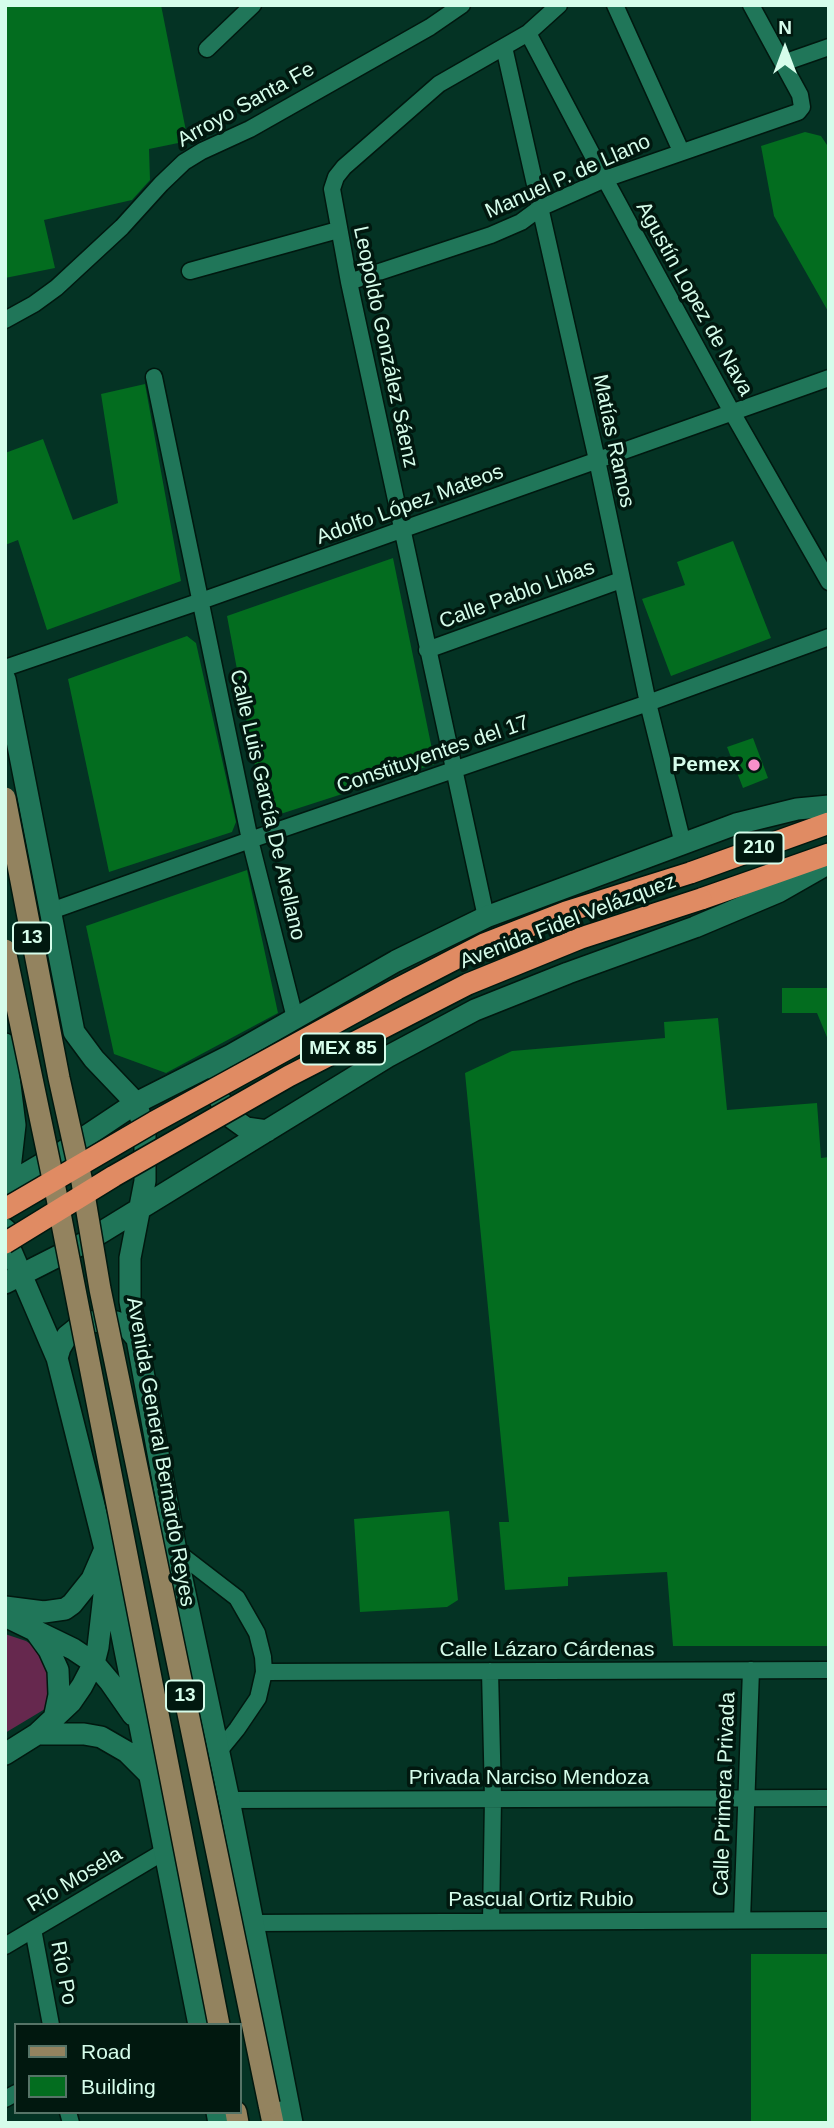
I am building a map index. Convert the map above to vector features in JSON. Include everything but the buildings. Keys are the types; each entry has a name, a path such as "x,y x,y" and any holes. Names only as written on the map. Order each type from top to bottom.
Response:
{"highway":[{"name":"Avenida Fidel Velázquez","path":"6,1196 154,1122 484,944 566,912 690,873 829,823"},
{"name":"Avenida Fidel Velázquez","path":"5,1243 114,1176 289,1076 468,984 581,938 829,854"}],"main road":[{"name":"Avenida General Bernardo Reyes","path":"5,798 59,1078 82,1182 100,1289 271,2113"},
{"name":"13","path":"5,950 59,1210 219,2023"}],"street":[{"path":"207,49 253,5"},
{"name":"Arroyo Santa Fe","path":"5,320 34,304 64,281 122,227 160,184 184,162 250,130 430,27 462,5"},
{"path":"504,47 528,33 559,5"},
{"path":"615,5 681,151"},
{"path":"751,5 783,63 829,47"},
{"name":"Agustín Lopez de Nava","path":"528,33 733,414 829,582"},
{"name":"Leopoldo González Sáenz","path":"486,917 332,197 333,183 344,167 439,84 504,47"},
{"name":"Matías Ramos","path":"504,47 597,460 648,703 684,844"},
{"name":"Manuel P. de Llano","path":"349,282 491,235 521,222 540,208 605,179 792,114 802,107 800,95 783,63"},
{"path":"190,271 338,230"},
{"name":"Calle Luis García De Arellano","path":"154,377 250,839 295,1018"},
{"name":"Adolfo López Mateos","path":"5,668 829,378"},
{"name":"Calle Pablo Libas","path":"427,650 621,580"},
{"name":"Constituyentes del 17","path":"51,911 250,839 648,703 829,637"},
{"name":"Avenida General Bernardo Reyes","path":"5,679 74,1032 94,1059 136,1103 147,1142 145,1181 130,1258 129,1278 138,1340 176,1551 229,1800 292,2123"},
{"path":"6,1196 136,1103 231,1055 396,961 486,917 736,824 797,809 829,806"},
{"path":"13,1279 84,1243 387,1057 475,1010 695,927 778,892 829,863"},
{"path":"5,1045 26,1060 50,1059 61,1052 74,1032"},
{"path":"5,1045 15,1125 6,1196"},
{"path":"231,1055 220,1073 218,1084 222,1106 236,1123 257,1131 267,1131"},
{"path":"5,1229 13,1279 57,1358 106,1556 199,2023"},
{"path":"57,1358 67,1336 89,1322 116,1322 128,1328 138,1340"},
{"path":"176,1551 237,1598 257,1633 264,1672 258,1698 219,1751"},
{"path":"5,1607 44,1612 65,1609 92,1579 106,1556"},
{"path":"5,1754 37,1734 54,1719 82,1686 94,1664 101,1627 106,1556"},
{"path":"5,1616 73,1649 94,1664 110,1682 139,1725"},
{"path":"35,1630 49,1650 58,1670 59,1695 54,1719"},
{"name":"Calle Primera Privada","path":"742,1920 751,1670"},
{"name":"Calle Lázaro Cárdenas","path":"264,1672 829,1670"},
{"path":"490,1671 493,1798 491,1922"},
{"path":"37,1734 84,1734 101,1737 127,1752 151,1776"},
{"name":"Privada Narciso Mendoza","path":"229,1800 829,1798"},
{"name":"Río Mosela","path":"5,1946 165,1851"},
{"name":"Pascual Ortiz Rubio","path":"253,1923 829,1920"},
{"name":"Río Po","path":"33,1929 51,2023"}],"shaded area":[{"path":"5,1634 26,1641 40,1650 47,1660 53,1690 45,1709 5,1733"}],"place":[{"name":"Pemex","path":"754,765"}]}
